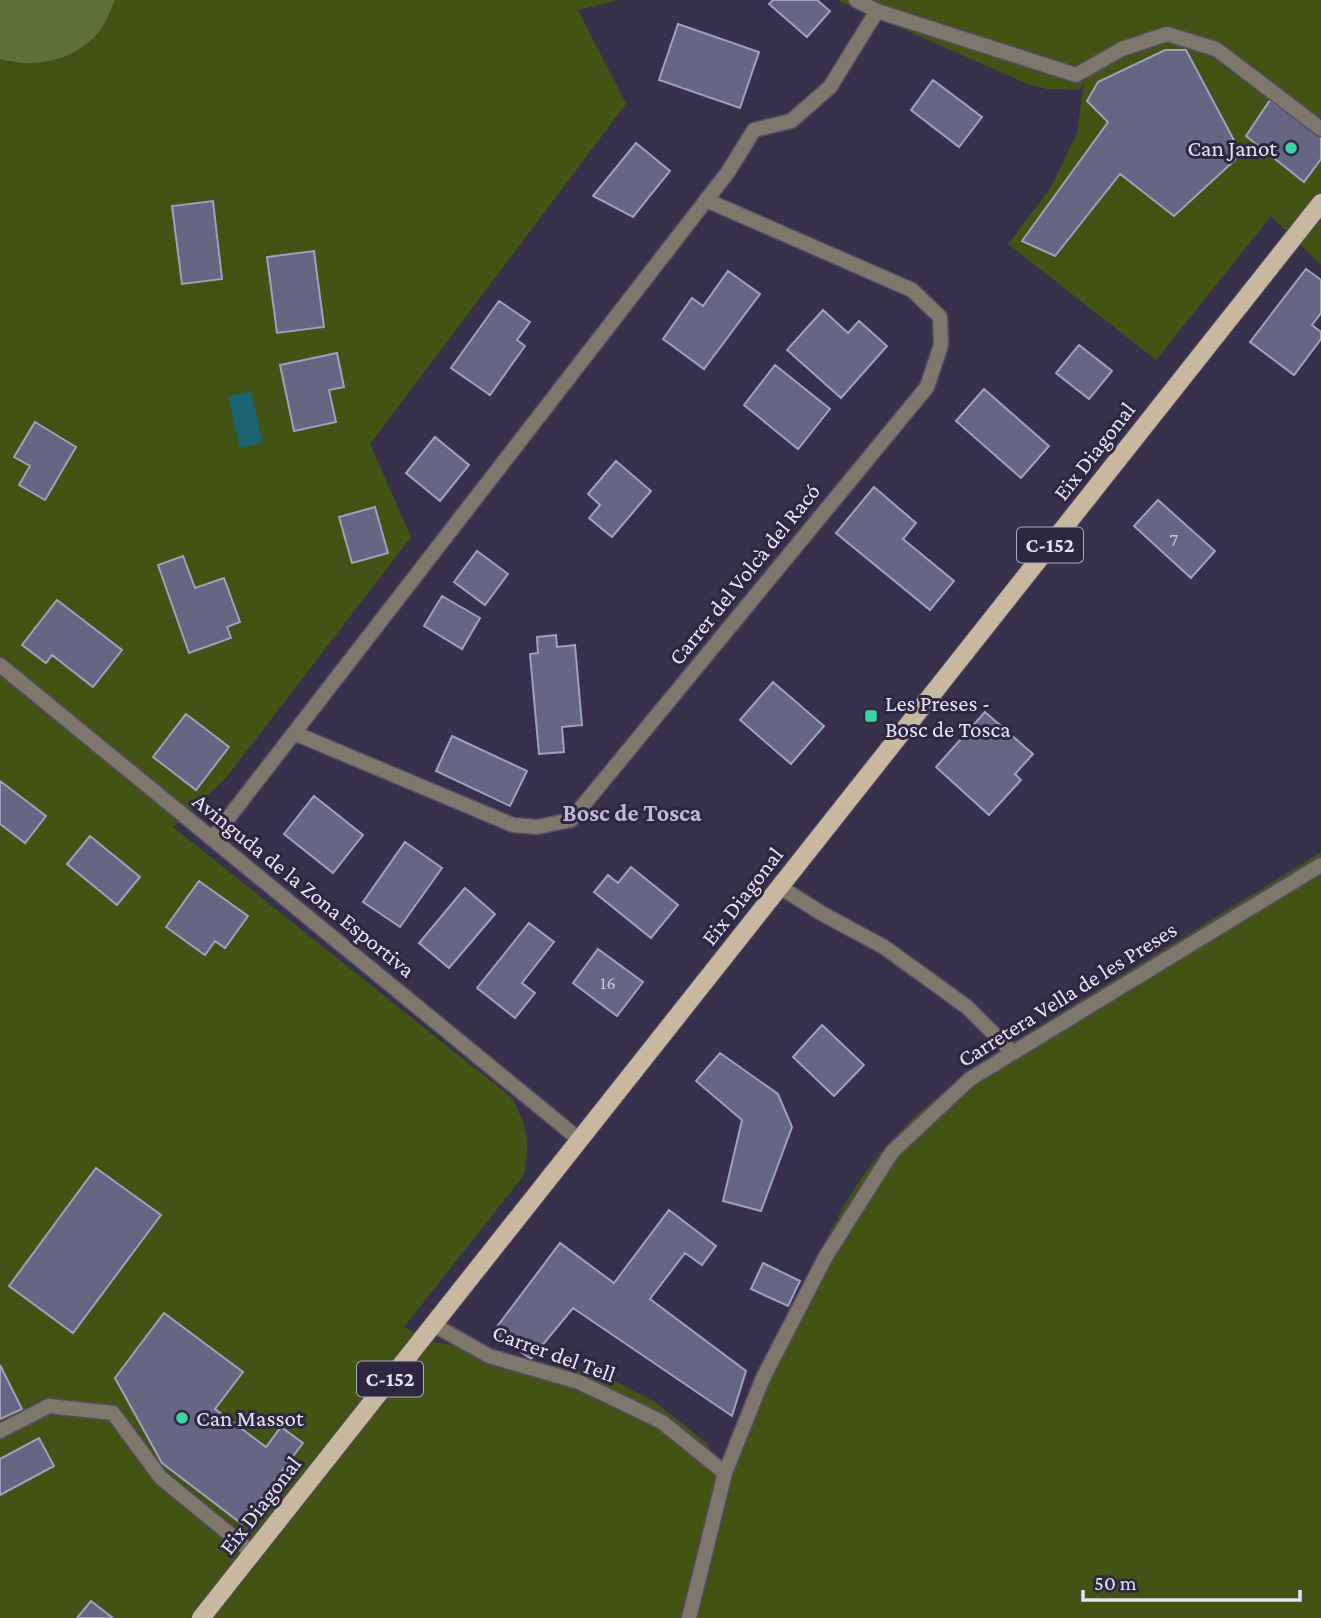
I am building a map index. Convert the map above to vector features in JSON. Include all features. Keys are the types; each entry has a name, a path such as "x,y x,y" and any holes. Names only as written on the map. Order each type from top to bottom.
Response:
{"main road":[{"name":"Eix Diagonal","path":"201,1618 1321,203"}],"street":[{"path":"856,0 877,11 1076,75 1122,50 1167,34 1216,49 1321,129"},
{"path":"212,839 728,172 754,130 791,121 831,87 877,11"},
{"name":"Carrer del Volcà del Racó","path":"294,733 513,825 537,827 571,820 927,387 942,345 940,317 912,290 706,200"},
{"name":"Avinguda de la Zona Esportiva","path":"0,665 580,1140"},
{"name":"Carretera Vella de les Preses","path":"689,1618 725,1473 764,1378 826,1256 892,1152 970,1079 1321,865"},
{"path":"780,887 884,947 967,1007 1013,1053"},
{"name":"Carrer del Tell","path":"433,1325 488,1356 579,1382 662,1422 725,1473"},
{"path":"0,1431 49,1406 113,1413 161,1478 253,1553"}],"shaded area":[{"path":"0,0 619,0 578,10 626,104 370,444 411,537 226,778 173,827 511,1097 517,1108 526,1134 524,1175 404,1327 435,1342 605,1376 655,1402 707,1443 722,1470 823,1246 851,1193 888,1144 920,1112 955,1083 1010,1044 1321,852 1321,1618 0,1618"},
{"path":"0,0 115,0 97,34 76,51 52,60 26,63 0,59"},
{"path":"837,0 1321,0 1321,265 1271,216 1156,360 1008,244 1050,189 1077,133 1084,82 1079,90 1047,89 1030,85"},
{"path":"251,391 263,443 240,448 228,397"}],"building":[{"path":"773,0 817,0 830,11 807,37 769,4"},
{"path":"678,24 759,52 740,108 659,80"},
{"path":"1165,50 1186,50 1236,144 1235,160 1174,216 1120,174 1055,256 1022,241 1108,122 1087,101 1098,82"},
{"path":"933,80 982,117 959,147 911,110"},
{"name":"Can Janot","path":"1270,100 1321,137 1321,159 1304,182 1246,136"},
{"path":"636,143 670,171 633,217 593,196"},
{"path":"213,201 222,279 182,284 172,206"},
{"path":"314,251 324,327 277,333 267,257"},
{"path":"1306,269 1321,280 1321,313 1312,325 1321,332 1321,339 1294,375 1250,342"},
{"path":"728,271 760,294 704,369 663,339 692,298 703,306"},
{"path":"499,301 530,322 517,340 525,346 490,395 451,368"},
{"path":"823,310 848,333 859,321 887,346 841,398 787,350"},
{"path":"1079,345 1112,371 1089,399 1056,373"},
{"path":"337,353 344,387 329,390 336,422 294,431 280,365"},
{"path":"775,365 830,409 798,449 744,405"},
{"path":"984,389 1049,446 1021,478 956,421"},
{"path":"35,422 76,447 45,500 19,485 30,466 14,457"},
{"path":"435,437 469,465 440,501 406,473"},
{"path":"616,461 651,491 612,537 589,518 600,505 588,494"},
{"path":"874,487 916,523 903,539 954,581 930,610 836,533"},
{"path":"1158,500 1215,551 1191,578 1134,526"},
{"path":"375,507 388,553 352,563 339,517"},
{"path":"477,551 508,574 485,605 454,582"},
{"path":"183,556 195,588 224,578 240,622 227,627 231,638 189,653 158,565"},
{"path":"442,596 480,618 462,649 424,626"},
{"path":"57,600 122,650 93,687 52,655 46,663 22,645"},
{"path":"556,635 557,647 575,645 582,725 562,727 564,752 539,754 530,654 538,653 537,637"},
{"path":"773,682 824,726 791,764 740,720"},
{"path":"985,712 1033,754 1015,774 1021,780 989,815 936,767"},
{"path":"186,714 229,747 196,790 153,757"},
{"path":"452,736 527,771 510,806 436,771"},
{"path":"0,781 46,816 25,843 0,824"},
{"path":"314,796 363,835 333,873 284,834"},
{"path":"90,836 140,877 117,905 67,864"},
{"path":"405,842 442,868 400,927 363,902"},
{"path":"631,867 678,905 651,938 594,892 608,875 618,883"},
{"path":"199,881 248,916 225,948 215,941 205,955 166,927"},
{"path":"465,888 495,914 449,968 419,943"},
{"path":"529,923 554,942 522,983 535,993 515,1018 477,988"},
{"path":"598,949 643,982 617,1016 573,983"},
{"path":"822,1025 864,1065 834,1096 793,1057"},
{"path":"720,1053 778,1094 792,1127 761,1211 723,1201 742,1120 696,1081"},
{"path":"96,1168 161,1215 73,1333 9,1286"},
{"path":"669,1210 716,1246 702,1265 685,1253 650,1299 746,1371 732,1416 573,1308 531,1359 493,1332 560,1243 614,1283"},
{"path":"763,1263 800,1281 788,1306 751,1289"},
{"name":"Can Massot","path":"164,1313 243,1372 215,1409 266,1447 281,1427 303,1443 242,1524 162,1463 115,1378"},
{"path":"0,1365 22,1409 0,1419"},
{"path":"39,1438 54,1466 0,1495 0,1459"},
{"path":"91,1601 113,1618 77,1618"}],"place":[{"name":"Can Janot","path":"1291,148"},
{"name":"Les Preses - Bosc de Tosca","path":"871,716"},
{"name":"Can Massot","path":"182,1418"}],"district":[{"name":"Bosc de Tosca","path":"632,812"}]}
